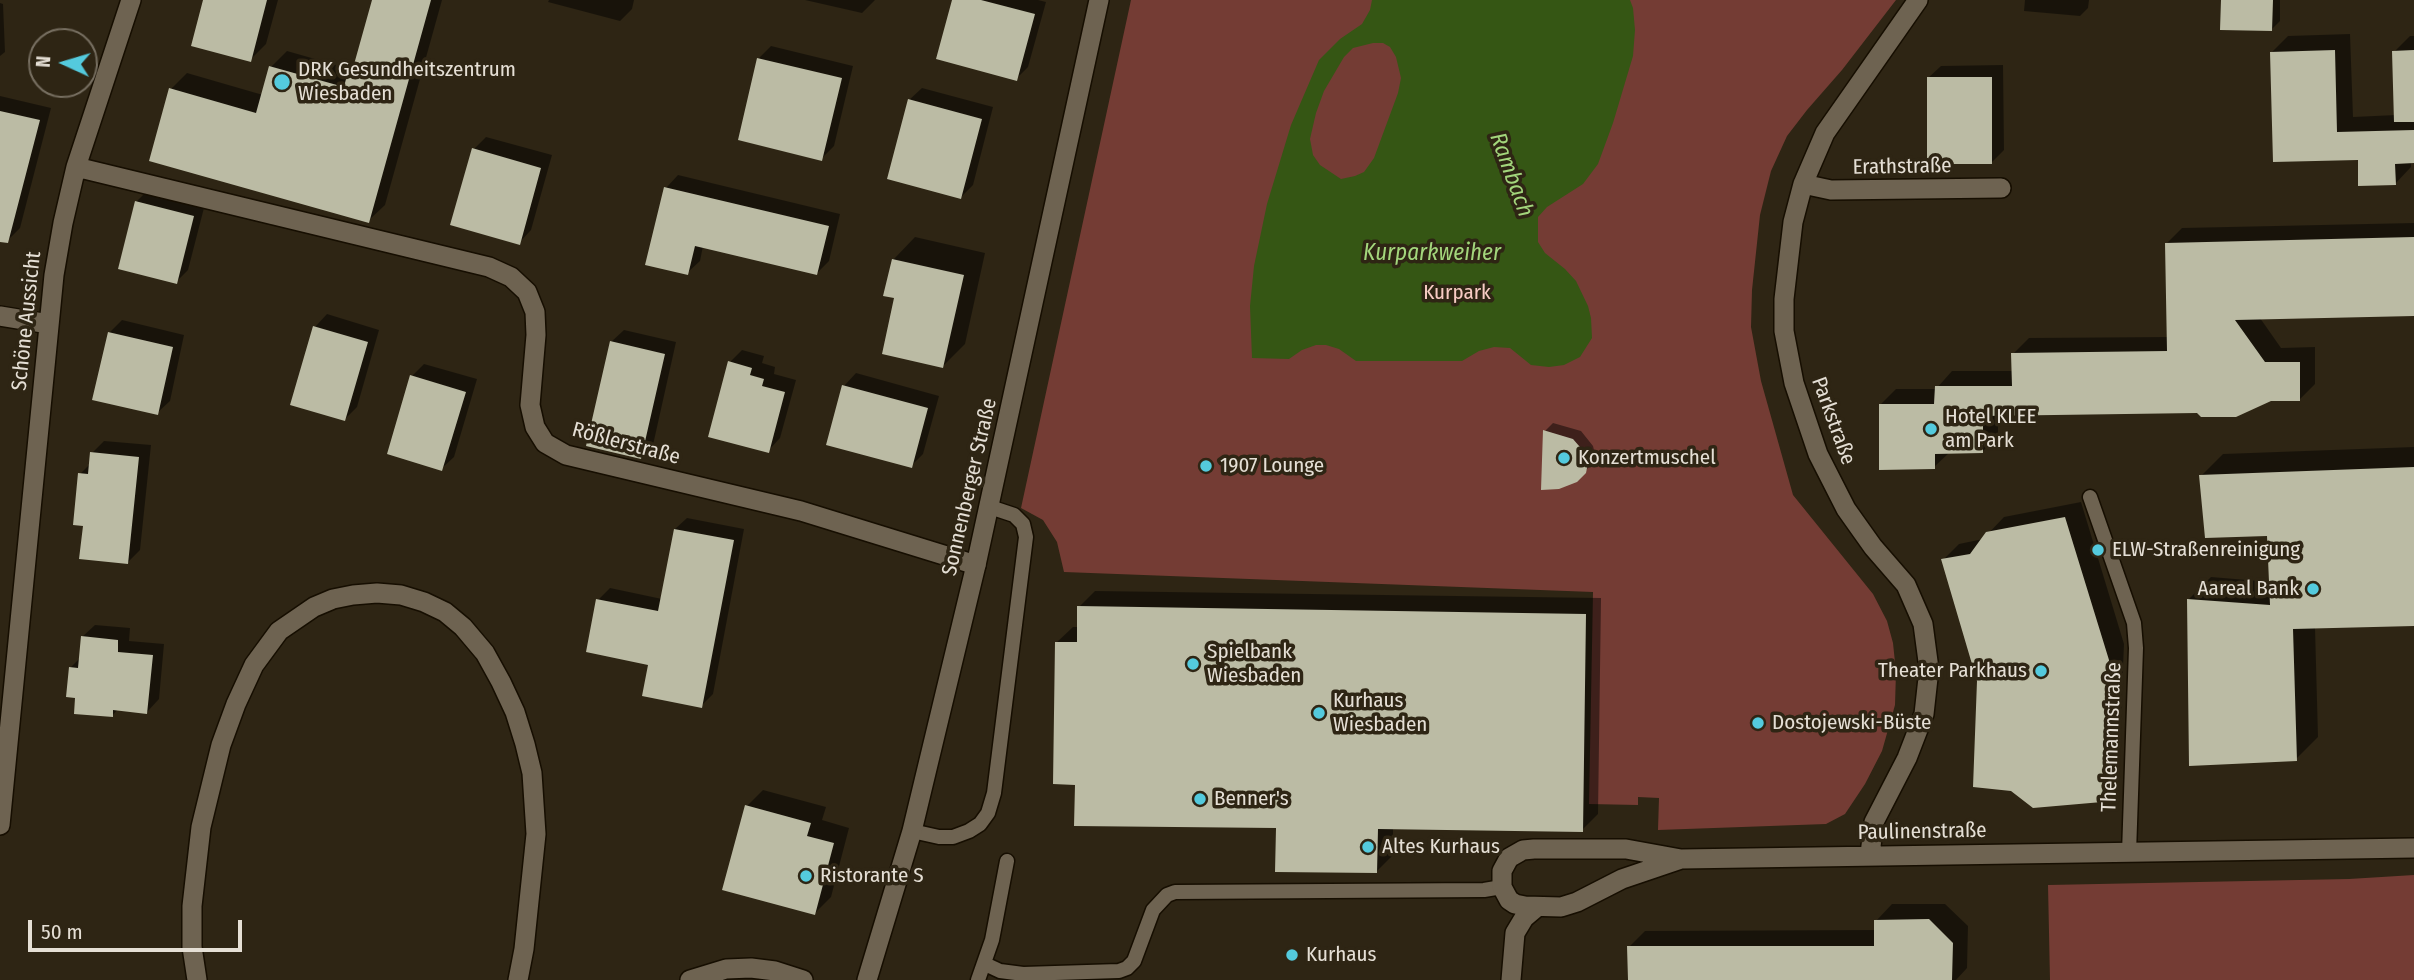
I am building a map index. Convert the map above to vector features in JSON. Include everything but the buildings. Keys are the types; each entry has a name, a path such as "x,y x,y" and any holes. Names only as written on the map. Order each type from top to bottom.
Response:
{"street":[{"name":"Schöne Aussicht","path":"0,825 2,764 54,275 62,223 76,167 131,0"},
{"name":"Sonnenberger Straße","path":"867,980 912,831 990,507 1099,0"},
{"name":"Parkstraße","path":"1870,854 1874,822 1907,758 1924,714 1928,669 1923,624 1906,585 1873,547 1846,509 1818,454 1794,383 1784,331 1784,299 1793,222 1803,184 1825,133 1918,0"},
{"name":"Rößlerstraße","path":"76,167 489,267 511,277 527,292 535,312 536,335 530,405 535,427 545,443 566,455 801,511 976,565"},
{"name":"Erathstraße","path":"1803,184 1839,191 2001,188"},
{"path":"0,316 49,324"},
{"path":"197,980 192,947 192,906 201,827 221,745 254,665 279,631 314,607 333,599 377,593 424,602 445,612 463,627 485,653 515,712 532,773 536,834 524,949 518,980"},
{"name":"Paulinenstraße","path":"1502,887 1505,864 1509,858 1523,850 1626,849 1681,859 1870,854 2414,848"},
{"path":"1502,887 1508,900 1525,906 1561,907 1577,902 1622,879 1681,859"},
{"path":"1511,980 1515,933 1524,918 1538,907"},
{"path":"690,980 726,970 751,968 775,971 803,980"}],"lane":[{"name":"Thelemannstraße","path":"2090,498 2134,622 2136,648 2129,853"},
{"path":"912,831 953,837 969,831 980,824 988,813 994,793 1026,537 1023,524 1014,514 990,507"},
{"path":"978,980 985,964 1007,861"},
{"path":"985,964 1000,971 1023,974 1119,971 1128,968 1134,961 1148,919 1167,895 1175,892 1484,890 1502,887"}],"green space":[{"name":"Kurpark","path":"1131,0 1896,0 1787,136 1771,171 1760,215 1752,290 1751,327 1761,381 1793,495 1873,594 1887,621 1893,643 1895,705 1882,751 1845,814 1826,824 1658,830 1659,798 1638,797 1638,805 1589,804 1593,592 1064,572 1057,542 1043,520 1021,508"},
{"path":"2414,875 2414,980 2050,980 2048,885 2349,879"}],"water":[{"name":"Kurparkweiher","path":"1372,0 1630,0 1635,30 1633,56 1598,164 1583,184 1547,207 1538,217 1538,242 1545,253 1576,281 1588,306 1592,338 1580,357 1564,365 1531,365 1510,348 1494,347 1479,351 1462,361 1356,361 1339,349 1316,345 1289,359 1252,358 1250,306 1254,266 1267,204 1291,125 1319,60 1340,39 1362,24","holes":["1383,43 1390,47 1396,57 1401,78 1398,93 1374,158 1364,172 1341,179 1320,165 1313,155 1310,139 1316,113 1324,91 1344,57 1353,48"]}],"place":[{"name":"DRK Gesundheitszentrum Wiesbaden","path":"282,82"},
{"name":"Hotel KLEE am Park","path":"1931,429"},
{"name":"Konzertmuschel","path":"1564,458"},
{"name":"1907 Lounge","path":"1206,466"},
{"name":"ELW-Straßenreinigung","path":"2098,550"},
{"name":"Aareal Bank","path":"2313,589"},
{"name":"Spielbank Wiesbaden","path":"1193,664"},
{"name":"Theater Parkhaus","path":"2041,671"},
{"name":"Kurhaus Wiesbaden","path":"1319,713"},
{"name":"Dostojewski-Büste","path":"1758,723"},
{"name":"Benner's","path":"1200,799"},
{"name":"Altes Kurhaus","path":"1368,847"},
{"name":"Ristorante S","path":"806,876"},
{"name":"Kurhaus","path":"1292,955"}],"water label":[{"name":"Rambach","path":"1511,175"}]}
